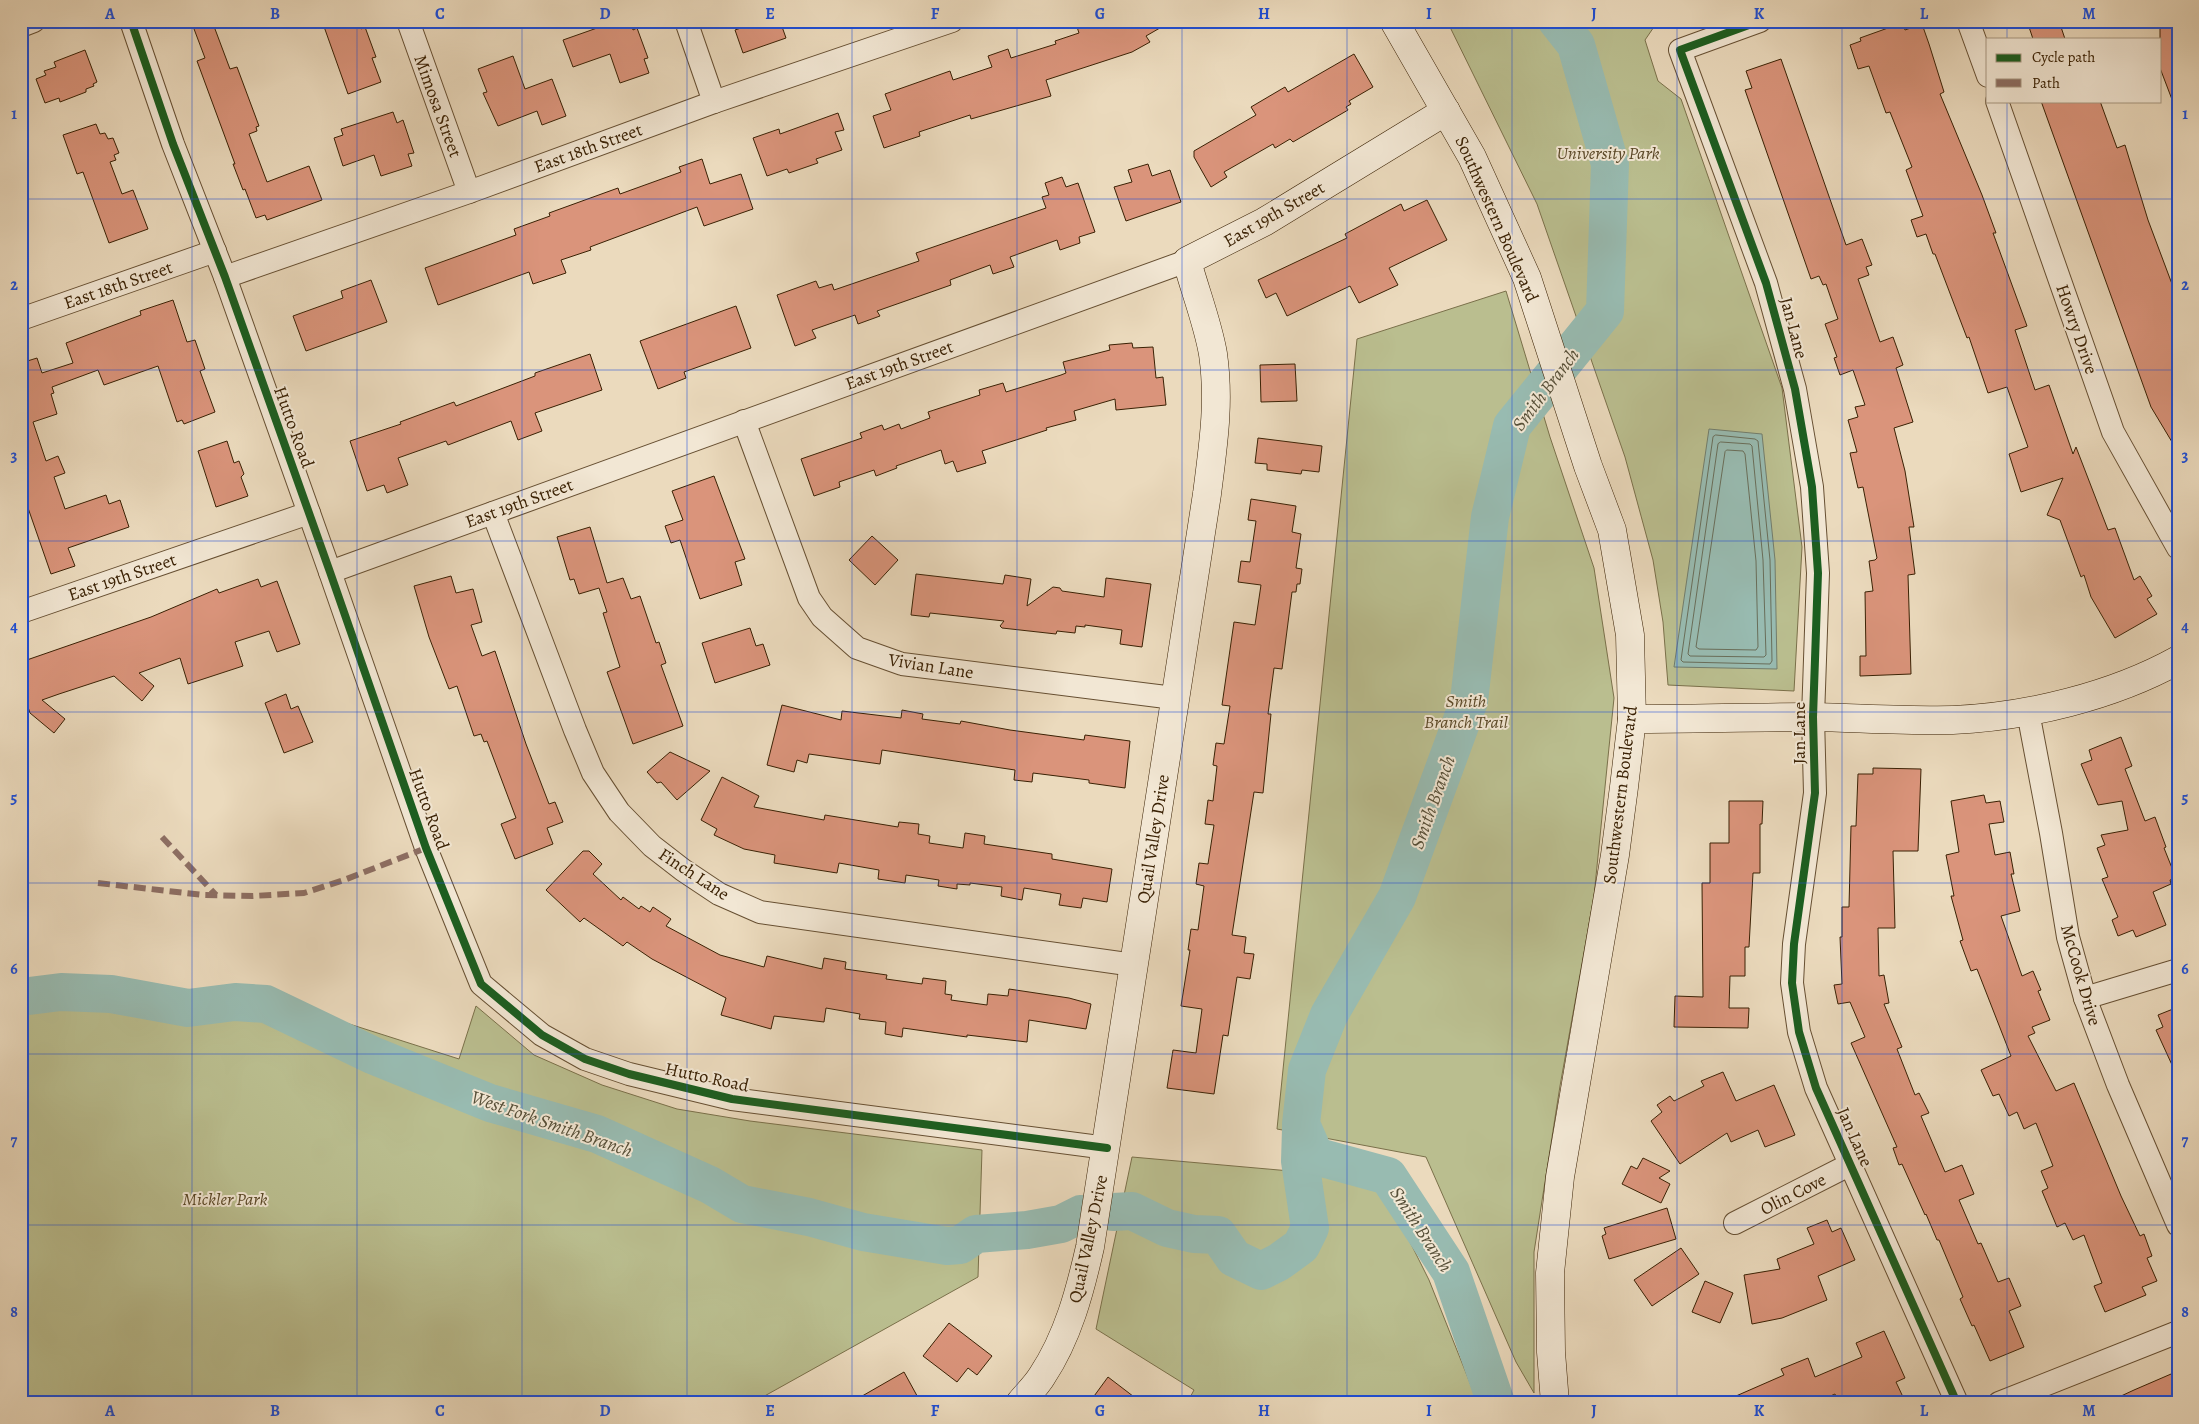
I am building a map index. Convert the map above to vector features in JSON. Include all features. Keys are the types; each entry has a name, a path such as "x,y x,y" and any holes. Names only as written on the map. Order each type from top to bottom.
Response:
{"street":[{"path":"21,26 34,21"},
{"name":"Hutto Road","path":"131,21 173,144 225,277 426,848 481,984 542,1035 585,1059 629,1074 732,1099 1107,1148"},
{"name":"Mimosa Street","path":"408,21 469,192"},
{"path":"686,21 714,102"},
{"name":"East 18th Street","path":"225,277 469,192 714,102 952,21"},
{"name":"Southwestern Boulevard","path":"1394,21 1472,157 1527,278 1588,466 1612,530 1630,635 1632,719 1615,855 1560,1177 1550,1273 1551,1352 1555,1403"},
{"name":"Jan Lane","path":"1760,21 1680,50 1766,283 1795,390 1812,487 1818,573 1813,717 1814,793 1794,944 1792,982 1799,1032 1816,1088 1957,1403"},
{"path":"1968,21 1986,70"},
{"name":"Howry Drive","path":"1997,102 2112,432 2178,548"},
{"name":"East 19th Street","path":"330,572 1187,261 1264,222 1446,111"},
{"name":"East 18th Street","path":"21,319 215,251"},
{"name":"Quail Valley Drive","path":"1020,1403 1042,1377 1072,1317 1090,1247 1107,1148 1217,419 1212,352 1187,261"},
{"name":"Vivian Lane","path":"744,421 809,598 822,618 857,648 902,664 1174,698"},
{"name":"East 19th Street","path":"21,612 309,513"},
{"name":"Finch Lane","path":"493,513 574,730 593,773 619,812 652,846 682,870 719,894 760,912 1134,965"},
{"path":"1632,719 1813,717 1954,720 2028,712 2102,692 2163,668 2178,660"},
{"name":"McCook Drive","path":"2028,712 2068,937 2085,998 2118,1085 2178,1225"},
{"path":"2085,998 2178,970"},
{"name":"Olin Cove","path":"1735,1223 1851,1164"},
{"path":"1999,1403 2178,1332"}],"green space":[{"name":"University Park","path":"1447,21 1658,21 1645,40 1658,81 1681,99 1782,388 1802,547 1794,691 1668,685 1663,622 1653,560 1625,457 1537,204"},
{"name":"Smith Branch Trail","path":"1506,291 1550,437 1594,568 1614,698 1594,896 1560,1086 1534,1252 1534,1393 1516,1362 1426,1157 1277,1129 1357,339"},
{"name":"Mickler Park","path":"40,985 249,992 459,1059 476,1006 534,1055 602,1085 677,1109 750,1121 982,1150 978,1277 752,1403 21,1403 21,989"},
{"path":"1132,1157 1369,1178 1393,1208 1429,1280 1478,1403 1187,1403 1194,1390 1096,1329"}],"water":[{"path":"1709,429 1762,434 1775,560 1777,669 1674,667"}],"building":[{"path":"191,21 212,21 230,69 237,67 259,126 256,127 257,131 249,134 267,182 309,166 322,200 267,220 265,215 256,218 233,164 235,164 197,61 205,58"},
{"path":"322,21 359,21 361,29 365,27 376,57 372,58 381,82 348,94"},
{"path":"617,21 630,21 633,30 637,28 648,58 644,59 649,73 620,83 610,54 573,67 563,40"},
{"path":"739,21 780,21 786,38 743,53 735,30 741,28"},
{"path":"1075,21 1172,21 1146,36 1150,42 1132,52 1046,80 1051,96 971,119 970,115 919,132 920,136 884,148 873,116 891,110 885,94 950,71 953,80 992,67 988,56 1008,49 1011,58 1056,44 1055,41 1079,33"},
{"path":"2027,21 2059,21 2065,38 2033,38"},
{"path":"2178,21 2178,110 2176,110 2162,73 2160,26"},
{"path":"1902,23 1905,30 1922,24 1944,92 1940,94 1982,195 1996,233 1993,233 2027,326 2015,330 2035,390 2049,385 2073,454 2076,447 2108,530 2115,528 2134,580 2140,576 2152,596 2147,599 2157,614 2115,638 2091,597 2084,575 2081,577 2060,520 2047,515 2063,478 2021,492 2009,454 2028,447 2007,387 1988,393 1969,337 1967,338 1935,254 1933,254 1926,234 1917,237 1911,220 1923,216 1906,170 1912,167 1890,112 1886,113 1869,66 1858,69 1850,45 1861,41 1860,38"},
{"path":"85,50 97,82 93,84 94,86 86,89 86,92 60,102 59,98 45,103 36,79 46,75 44,71 56,67 54,62"},
{"path":"1354,54 1373,87 1349,101 1351,104 1346,107 1348,110 1293,142 1290,139 1275,148 1273,144 1224,172 1227,177 1211,187 1194,157 1194,151 1256,115 1251,107 1285,87 1288,92"},
{"path":"513,56 525,89 552,79 566,116 542,125 537,111 498,126 483,93 487,92 478,69"},
{"path":"1781,59 1846,245 1862,239 1872,265 1866,267 1869,275 1858,279 1880,342 1893,337 1903,365 1896,368 1913,422 1894,428 1905,471 1914,527 1909,527 1915,574 1908,575 1911,674 1860,676 1860,656 1866,656 1865,592 1873,591 1869,561 1877,558 1863,487 1858,488 1850,453 1857,452 1848,420 1858,417 1855,407 1865,405 1853,370 1840,375 1834,358 1837,357 1825,324 1838,319 1826,284 1823,285 1819,276 1811,279 1745,90 1752,88 1746,71"},
{"path":"2041,102 2100,102 2117,148 2125,145 2148,220 2178,300 2178,452 2151,407"},
{"path":"393,112 397,123 403,120 414,153 408,154 412,166 381,176 374,155 343,166 334,138 343,135 341,129"},
{"path":"838,113 844,130 835,132 842,150 816,159 818,163 789,173 787,169 767,176 753,138 779,129 780,134"},
{"path":"96,124 100,134 105,133 108,139 113,138 119,153 114,155 116,160 110,162 122,194 133,190 148,229 109,243 83,172 77,174 63,135"},
{"path":"702,159 710,184 741,174 753,209 704,226 697,207 590,247 591,250 561,260 566,273 533,284 529,272 438,305 425,268 516,235 514,229 550,216 549,213 618,188 620,194 681,172 679,167"},
{"path":"1148,164 1152,176 1170,170 1181,202 1126,221 1114,187 1132,182 1128,170"},
{"path":"1062,177 1066,187 1078,183 1095,232 1079,237 1080,243 1060,250 1057,240 1010,257 1014,267 993,274 990,265 950,280 951,285 877,311 880,316 858,324 855,315 812,330 816,338 795,346 777,295 816,281 819,288 832,284 834,290 919,261 916,253 1046,208 1042,197 1049,195 1045,183"},
{"path":"1427,200 1447,240 1389,268 1398,285 1359,303 1350,286 1287,316 1276,293 1266,298 1258,280 1347,238 1345,234 1401,204 1404,211"},
{"path":"371,280 387,322 306,351 293,316 343,298 341,291"},
{"path":"173,300 187,342 195,340 205,369 200,371 215,412 184,424 182,420 177,422 158,366 104,385 98,370 52,387 54,393 51,394 57,414 33,422 46,461 58,456 65,473 54,477 65,509 106,495 109,504 120,500 129,527 68,548 75,566 51,574 27,505 21,507 21,363 37,358 42,373 73,363 66,343 141,315 140,311"},
{"path":"736,306 751,348 684,372 686,378 658,389 640,341"},
{"path":"1132,343 1133,348 1153,347 1156,378 1163,377 1166,405 1116,410 1115,399 1074,411 1076,420 1046,428 1047,430 982,451 986,463 957,472 953,461 945,464 941,450 896,466 897,468 876,476 874,470 839,482 840,487 814,496 801,459 862,438 860,433 882,425 884,430 899,424 901,429 930,418 928,412 980,395 979,390 1003,383 1006,392 1061,375 1066,373 1063,362 1110,350 1109,345"},
{"path":"590,354 602,390 535,413 542,431 518,440 511,421 448,445 446,441 398,458 408,485 387,493 384,485 367,491 350,441 401,424 400,422 454,402 456,406 535,376 535,373"},
{"path":"1295,364 1297,401 1261,402 1260,365"},
{"path":"1258,438 1322,446 1319,472 1302,470 1301,474 1267,470 1267,464 1255,463"},
{"path":"227,441 234,463 239,461 244,474 241,477 248,496 216,507 198,451"},
{"path":"714,476 745,559 735,562 742,585 700,599 680,540 671,543 665,526 683,520 672,491"},
{"path":"1251,499 1296,506 1292,532 1301,534 1296,568 1302,569 1300,584 1297,584 1296,592 1292,592 1282,669 1274,668 1268,714 1271,714 1263,793 1254,792 1232,935 1246,937 1244,953 1254,954 1250,979 1237,977 1228,1036 1223,1035 1214,1094 1167,1088 1173,1050 1196,1053 1202,1009 1181,1006 1190,950 1188,950 1191,929 1198,930 1204,886 1196,884 1199,863 1208,864 1214,825 1205,824 1208,800 1213,801 1217,766 1213,765 1216,743 1224,744 1230,706 1222,705 1234,622 1255,625 1261,585 1238,582 1241,561 1250,562 1256,521 1248,520"},
{"path":"590,527 607,583 623,578 631,599 640,596 656,643 659,642 666,663 661,665 683,726 633,744 607,672 620,667 603,613 607,612 599,588 579,594 574,579 570,580 557,537"},
{"path":"872,536 898,560 875,585 849,560"},
{"path":"916,574 1003,584 1005,575 1031,579 1027,606 1053,587 1060,588 1062,591 1104,597 1106,578 1151,584 1142,647 1120,644 1122,630 1085,625 1085,627 1076,626 1075,633 1057,631 1056,634 1002,628 1000,626 1004,621 930,613 929,617 911,615"},
{"path":"451,576 456,593 473,589 482,622 471,625 482,656 495,651 526,744 549,804 555,802 563,822 547,828 553,844 515,859 501,824 516,818 487,741 484,742 481,734 474,736 457,686 449,689 429,637 414,586"},
{"path":"258,579 261,587 277,581 300,644 277,652 269,631 235,642 243,666 188,684 180,658 139,673 154,686 142,701 114,676 42,700 65,719 54,733 30,713 21,686 21,662 151,617 217,589 219,593"},
{"path":"750,628 756,646 763,644 770,665 715,683 702,643"},
{"path":"286,694 291,709 298,706 313,742 284,753 265,703"},
{"path":"782,705 841,720 842,711 901,718 902,710 923,714 922,719 960,724 961,721 1084,740 1085,735 1130,741 1125,788 1089,783 1089,780 1033,773 1032,782 1014,780 1015,770 882,750 880,764 809,754 807,763 797,760 794,772 767,765"},
{"path":"2121,737 2132,766 2125,769 2145,821 2155,817 2166,847 2164,848 2176,878 2170,880 2171,884 2153,892 2166,925 2136,937 2133,930 2118,936 2112,920 2118,917 2102,879 2108,877 2097,848 2105,845 2101,835 2128,830 2122,801 2098,805 2081,764 2092,760 2089,750"},
{"path":"670,752 710,771 677,800 661,782 657,783 647,772"},
{"path":"1873,768 1921,769 1918,851 1893,851 1895,928 1878,928 1879,976 1884,975 1889,1003 1884,1004 1902,1047 1897,1049 1915,1095 1919,1093 1929,1113 1921,1116 1945,1172 1962,1165 1974,1194 1959,1200 1978,1244 1981,1243 1998,1282 2009,1278 2021,1306 2009,1311 2024,1347 1990,1361 1960,1299 1963,1297 1939,1240 1937,1240 1902,1164 1899,1165 1893,1148 1897,1147 1851,1043 1865,1037 1850,1002 1838,1004 1834,985 1842,984 1840,937 1842,937 1842,907 1849,907 1851,826 1856,826 1858,774 1873,774"},
{"path":"722,777 759,796 754,807 824,820 825,815 898,827 899,822 919,824 918,834 930,836 929,843 963,848 965,833 985,836 984,844 1052,854 1052,859 1112,869 1107,902 1083,898 1081,908 1059,905 1061,894 1024,888 1022,900 1001,896 1002,887 970,883 970,885 957,884 957,889 938,886 939,880 906,875 905,883 878,879 879,870 839,863 837,873 774,863 775,855 744,849 714,835 717,829 701,820"},
{"path":"1984,795 1986,803 2000,801 2004,822 1989,824 1995,855 2010,852 2014,874 2011,874 2020,911 2001,916 2022,976 2033,971 2041,990 2038,991 2050,1020 2032,1027 2035,1033 2028,1036 2056,1091 2074,1083 2121,1196 2140,1236 2144,1234 2152,1256 2147,1258 2157,1281 2142,1287 2146,1295 2105,1312 2094,1286 2102,1283 2084,1235 2073,1240 2065,1223 2057,1227 2042,1191 2048,1188 2041,1171 2053,1166 2036,1123 2024,1129 2017,1112 2009,1116 1999,1094 1993,1096 1981,1070 2011,1056 1977,969 1971,971 1960,941 1963,940 1951,896 1954,896 1946,855 1959,852 1951,801"},
{"path":"1729,801 1763,801 1762,824 1760,824 1760,873 1753,873 1749,947 1745,947 1745,976 1730,976 1729,1008 1749,1008 1748,1028 1674,1027 1675,996 1703,997 1702,883 1710,883 1710,843 1729,843"},
{"path":"583,851 589,851 602,864 593,874 621,900 623,897 639,909 641,906 650,912 653,907 671,919 666,926 720,955 764,967 767,956 822,969 824,958 846,962 845,969 887,975 886,979 922,984 923,978 946,981 945,994 952,995 951,1000 987,1005 988,994 1008,996 1009,989 1069,998 1091,1004 1086,1029 1029,1020 1027,1042 967,1035 967,1037 903,1028 902,1037 885,1034 886,1022 859,1019 860,1014 826,1008 824,1022 774,1016 771,1029 721,1015 726,998 652,959 627,942 623,946 584,918 580,922 546,890"},
{"path":"2178,1007 2178,1078 2156,1030 2163,1027 2158,1015"},
{"path":"1723,1072 1736,1101 1774,1085 1795,1135 1765,1147 1758,1130 1731,1142 1727,1133 1680,1164 1651,1121 1662,1112 1657,1105 1670,1096 1674,1101 1704,1086 1701,1081"},
{"path":"1643,1158 1670,1171 1659,1178 1670,1184 1661,1203 1622,1184 1631,1166 1637,1169"},
{"path":"1667,1208 1676,1239 1609,1259 1602,1236 1606,1234 1604,1228"},
{"path":"1827,1220 1832,1232 1841,1228 1855,1260 1818,1276 1827,1300 1782,1318 1752,1324 1744,1275 1780,1269 1777,1259 1814,1244 1807,1228"},
{"path":"1681,1248 1699,1274 1652,1306 1634,1280"},
{"path":"1705,1281 1733,1293 1720,1323 1692,1312"},
{"path":"949,1323 992,1356 977,1375 968,1368 957,1382 923,1356"},
{"path":"1884,1331 1905,1378 1896,1382 1903,1397 1888,1403 1839,1403 1835,1394 1814,1403 1720,1403 1784,1375 1781,1369 1808,1358 1815,1377 1862,1357 1856,1343"},
{"path":"2178,1371 2178,1403 2106,1403 2134,1390"},
{"path":"904,1372 921,1403 850,1403"},
{"path":"1108,1377 1142,1403 1089,1403"}],"waterway":[{"name":"Smith Branch","path":"1496,1403 1451,1272 1388,1176 1315,1156 1301,1124 1307,1070 1329,1015 1397,897 1469,701 1490,517 1512,426 1605,311 1610,164 1576,45 1557,21"},
{"name":"West Fork Smith Branch","path":"21,997 61,992 111,994 188,1008 235,1002 266,1004 372,1055 490,1103 597,1134 710,1185 742,1204 809,1217 863,1232 947,1246 960,1245 976,1234 1027,1230 1061,1224 1081,1214"},
{"name":"West Fork Smith Branch","path":"1113,1212 1132,1211 1167,1228 1194,1234 1218,1235 1234,1258 1261,1271 1279,1262 1301,1246 1310,1228 1300,1161 1301,1129"}],"marked path":[{"path":"162,837 216,895"},
{"path":"98,883 203,895 253,896 304,893 344,880 426,848"}],"cycle path":[{"path":"131,21 173,144 225,277 426,848 481,984 542,1035 585,1059 629,1074 732,1099 1107,1148"},
{"path":"1760,21 1680,50 1766,283 1795,389 1812,487 1818,573 1813,717 1815,793 1794,944 1792,983 1799,1032 1816,1088 1957,1403"}]}
